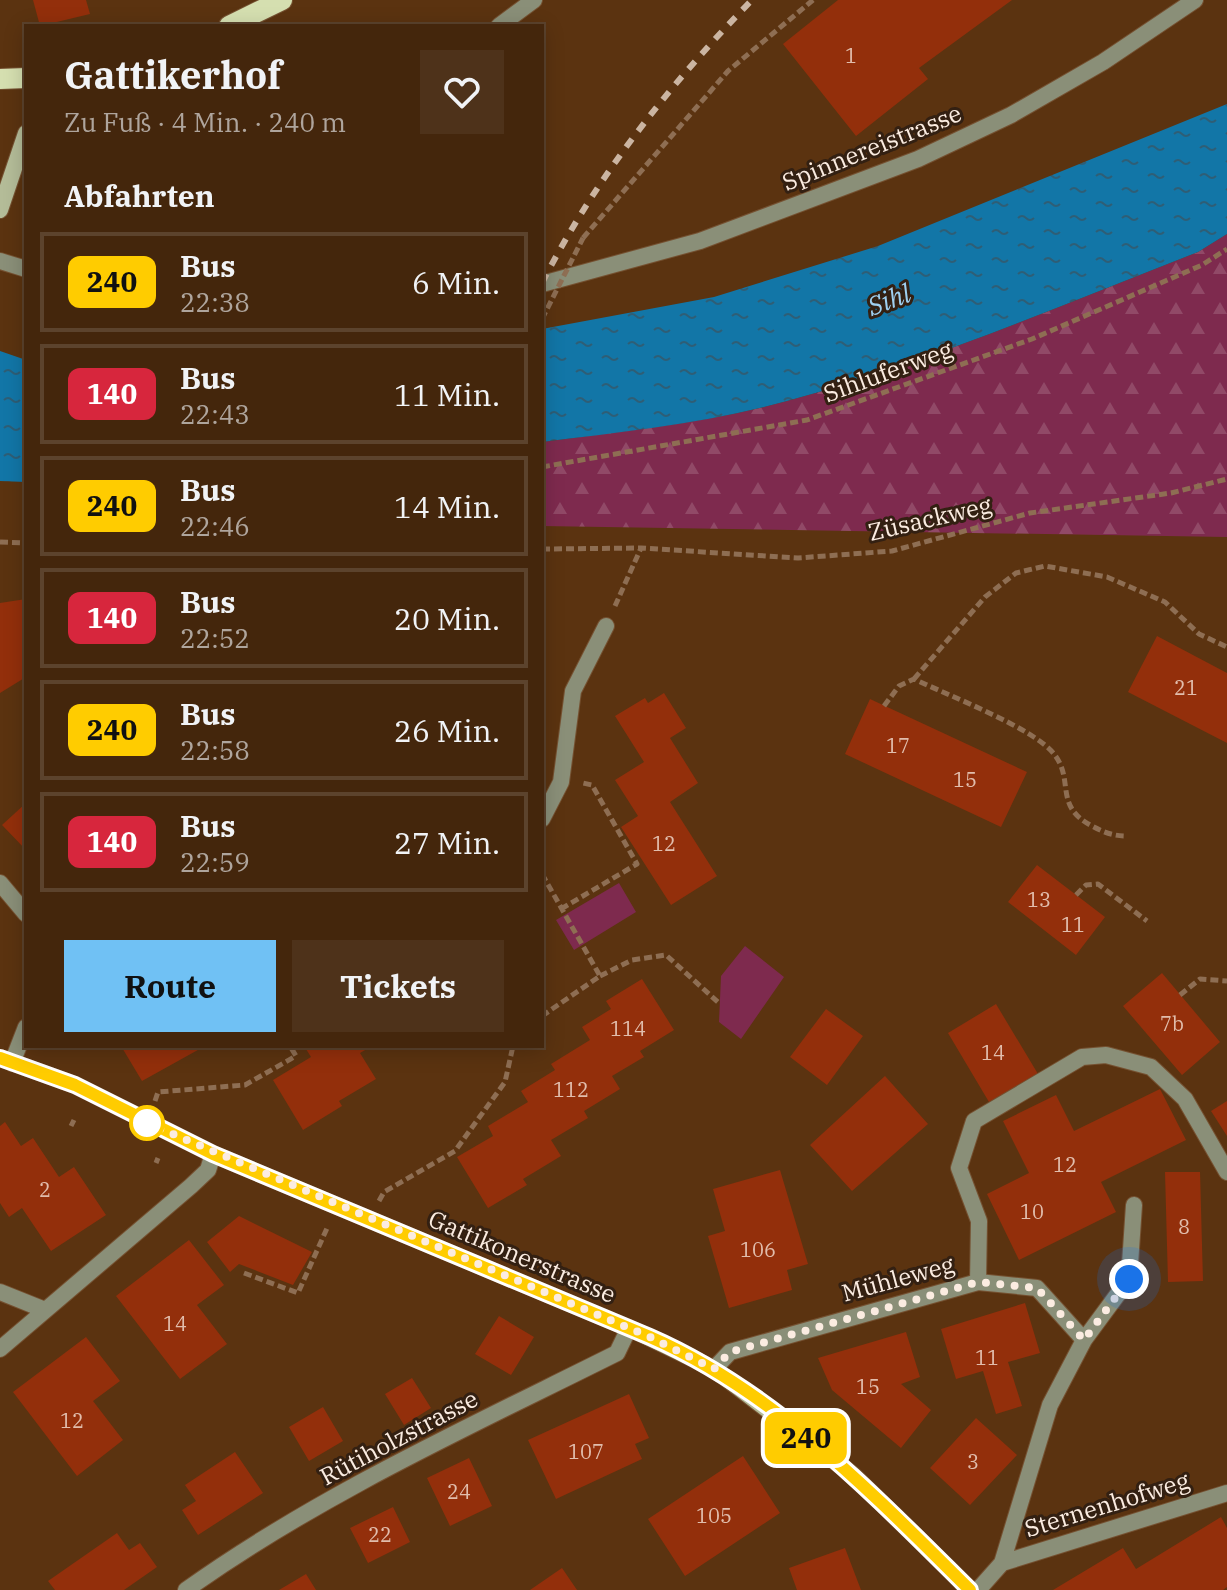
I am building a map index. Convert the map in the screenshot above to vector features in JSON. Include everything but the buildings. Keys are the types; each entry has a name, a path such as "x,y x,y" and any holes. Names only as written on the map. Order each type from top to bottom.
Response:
{"main road":[{"path":"233,24 282,0"},
{"path":"0,79 24,78"},
{"path":"0,210 24,139"},
{"name":"Gattikonerstrasse","path":"6,1061 75,1085 213,1154 629,1328 714,1369 853,1475 970,1590"}],"street":[{"path":"502,24 534,0"},
{"name":"Spinnereistrasse","path":"544,283 700,241 918,159 1011,115 1103,62 1195,0"},
{"path":"0,261 24,268"},
{"path":"544,815 561,782 573,691 606,626"},
{"path":"0,883 24,912"},
{"path":"6,1061 24,1030"},
{"path":"978,1282 979,1221 959,1168 974,1121 1082,1057 1106,1055 1151,1067 1185,1099 1227,1172"},
{"path":"0,1349 191,1186 208,1170 213,1154"},
{"path":"978,1590 1002,1563 1050,1405 1084,1340 1129,1279 1134,1205"},
{"name":"Mühleweg","path":"714,1369 730,1352 978,1282 1037,1288 1084,1340"},
{"path":"0,1292 45,1310"},
{"name":"Rütiholzstrasse","path":"186,1590 233,1556 406,1458 617,1353 629,1328"},
{"path":"1201,1501 1227,1478"},
{"name":"Sternenhofweg","path":"1002,1563 1227,1493"}],"path":[{"path":"544,315 583,238 706,94 760,42 813,0"},
{"name":"Sihluferweg","path":"544,467 807,420 1032,339 1202,265 1227,249"},
{"name":"Züsackweg","path":"544,549 641,548 798,558 892,551 1030,513 1171,493 1227,479"},
{"path":"0,542 24,543"},
{"path":"606,626 641,548"},
{"path":"884,706 899,686 914,679 985,597 1016,573 1045,566 1107,577 1165,602 1199,634 1227,647"},
{"path":"914,679 1037,739 1055,754 1068,805 1075,817 1114,836 1126,836"},
{"path":"561,909 637,864 592,785 582,782"},
{"path":"544,878 600,976"},
{"path":"1076,895 1086,885 1098,884 1147,921"},
{"path":"544,1015 600,976 632,960 666,955 720,1004"},
{"path":"1180,995 1200,979 1227,981"},
{"path":"155,1101 158,1092 245,1085 296,1056 291,1048"},
{"path":"378,1201 384,1192 455,1151 505,1082 513,1048"},
{"path":"244,1273 298,1293 328,1226"}],"green space":[{"path":"1227,234 1227,537 544,526 544,442 727,415 840,386 943,351 1198,252"},
{"path":"619,883 636,912 574,950 556,920"},
{"path":"745,946 784,977 741,1039 719,1022 721,976"}],"water":[{"name":"Sihl","path":"1227,104 1227,234 1198,252 994,332 840,386 727,415 544,442 544,329 714,297 878,246"},
{"path":"0,351 24,359 24,482 0,481"}],"railway":[{"path":"544,279 586,206 636,134 692,65 752,0"}],"bus line":[{"name":"240","path":"0,1058 75,1085 213,1154 671,1346 714,1369 853,1475 970,1590"}],"route":[{"path":"147,1123 213,1154 671,1346 714,1369 730,1352 978,1282 1037,1288 1084,1340 1129,1279"}]}
